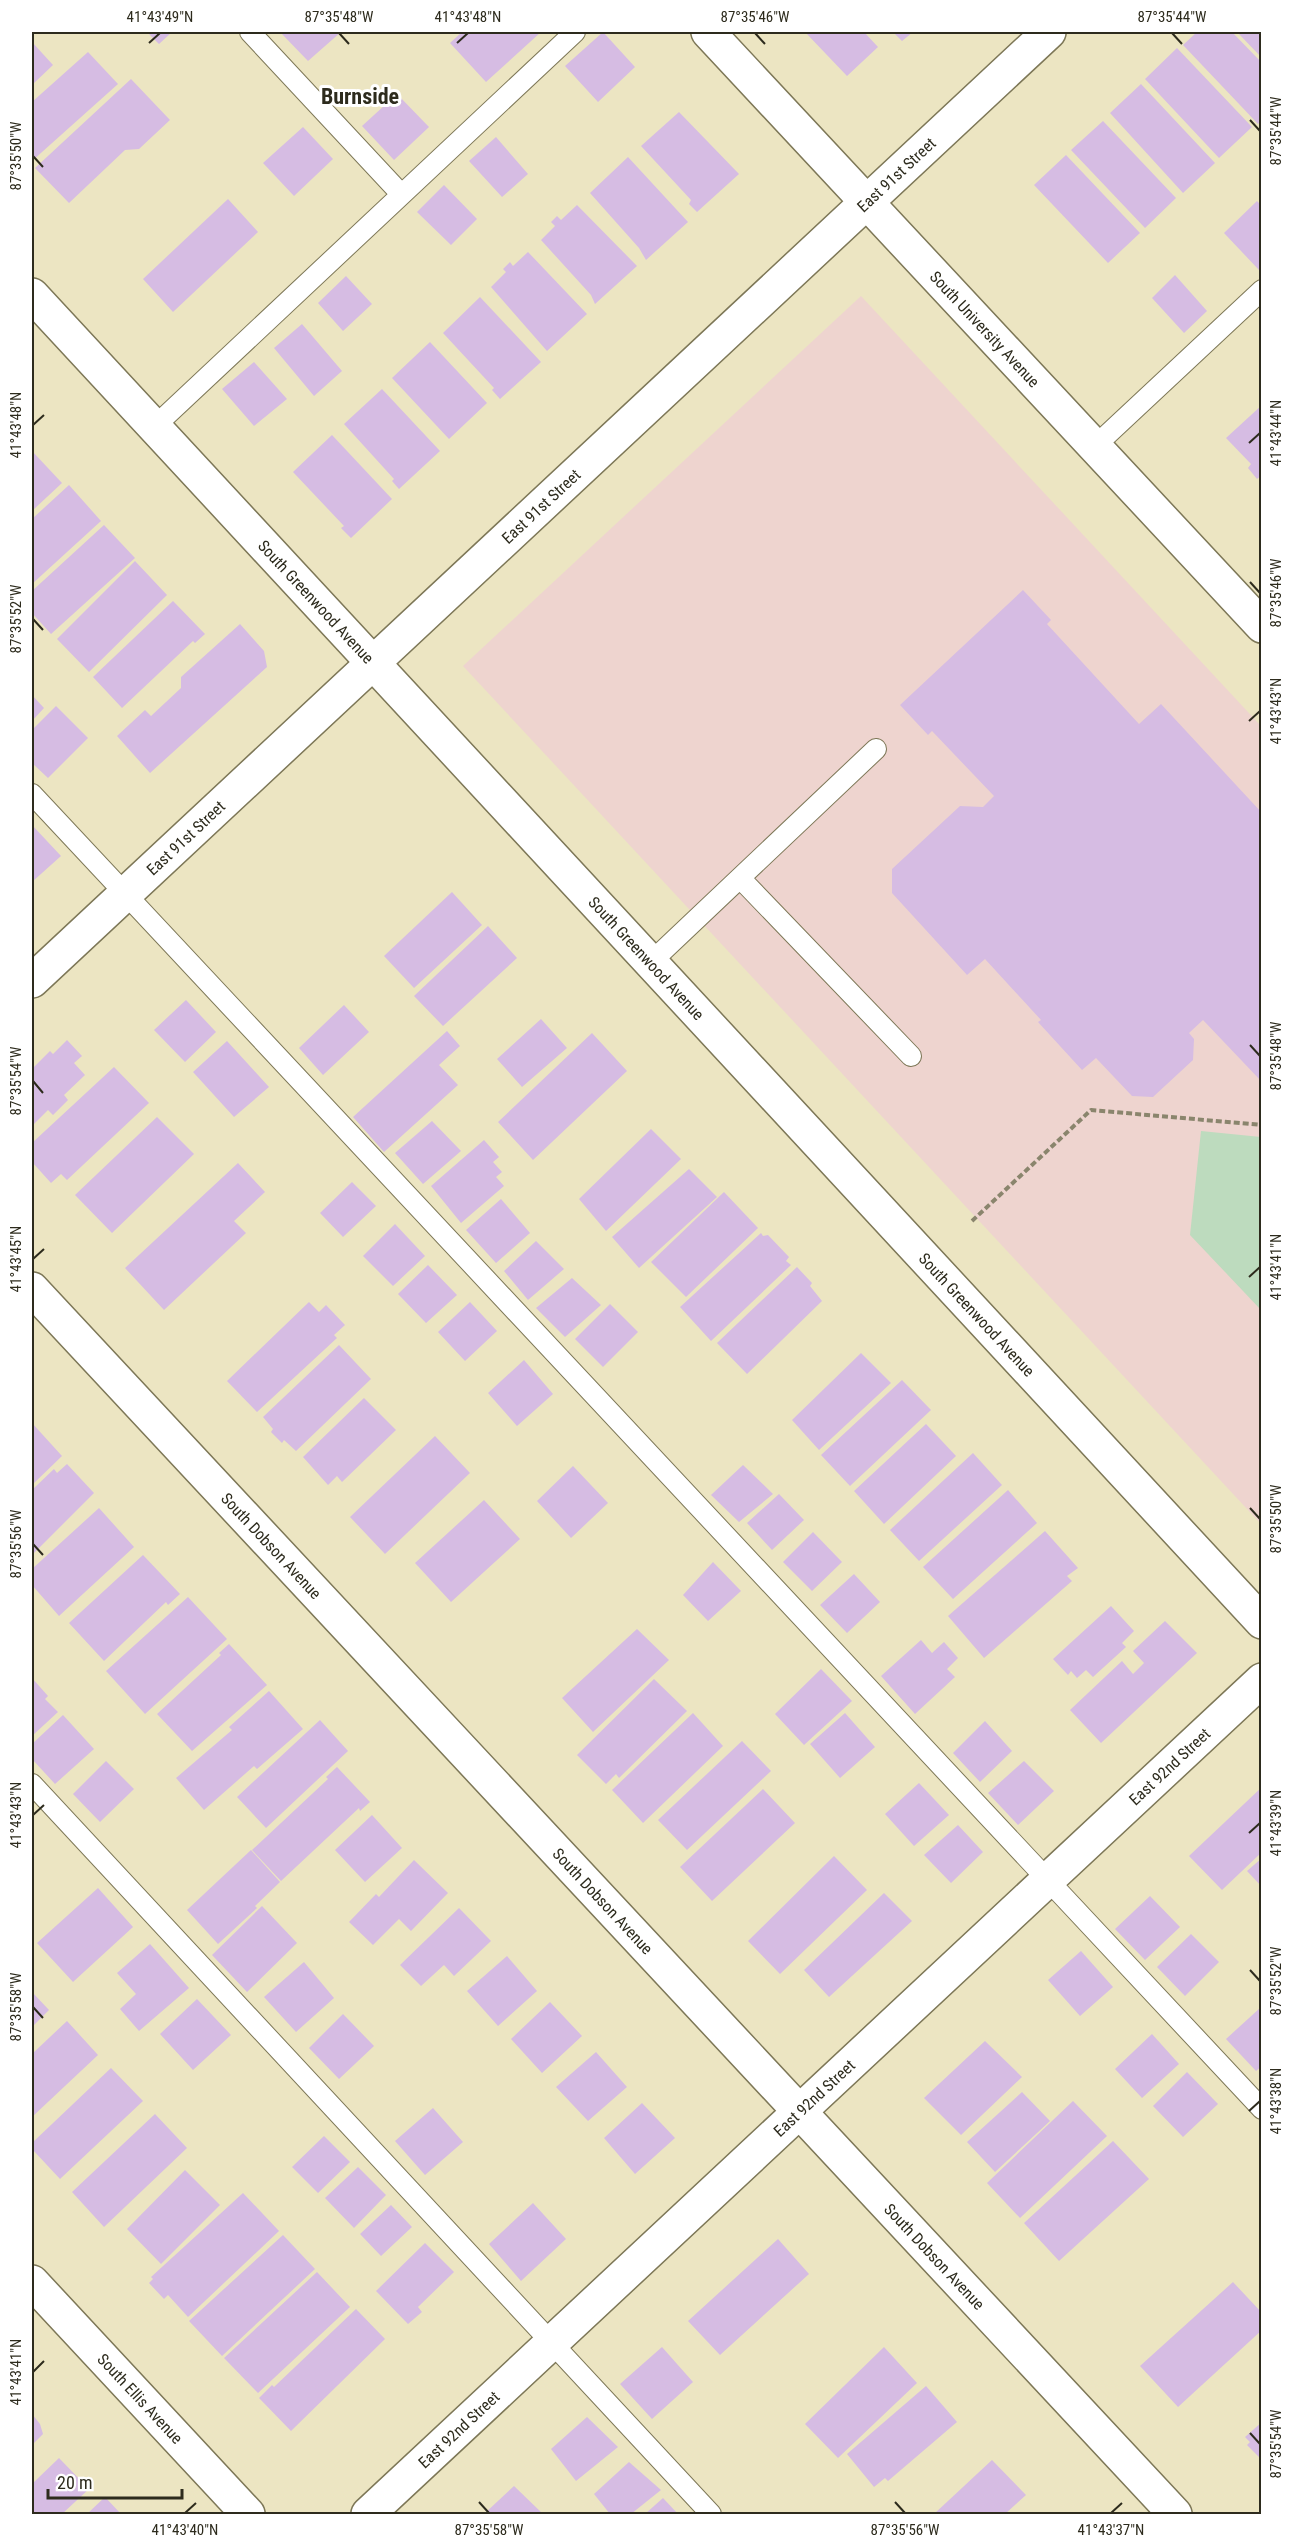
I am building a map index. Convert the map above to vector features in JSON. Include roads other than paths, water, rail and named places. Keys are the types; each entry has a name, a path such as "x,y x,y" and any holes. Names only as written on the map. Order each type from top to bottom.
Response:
{"street":[{"name":"South University Avenue","path":"708,32 1262,627"},
{"name":"East 91st Street","path":"32,981 1049,32"},
{"name":"South Greenwood Avenue","path":"32,296 1262,1622"},
{"name":"South Dobson Avenue","path":"32,1289 1175,2514"},
{"name":"East 92nd Street","path":"368,2514 1262,1680"},
{"name":"South Ellis Avenue","path":"32,2282 248,2514"}],"lane":[{"path":"250,32 400,194"},
{"path":"154,428 400,194 575,32"},
{"path":"1094,447 1262,290"},
{"path":"650,963 876,748"},
{"path":"32,794 1262,2109"},
{"path":"740,878 911,1056"},
{"path":"32,1784 711,2514"}],"district":[{"name":"Burnside","path":"360,96"}]}
